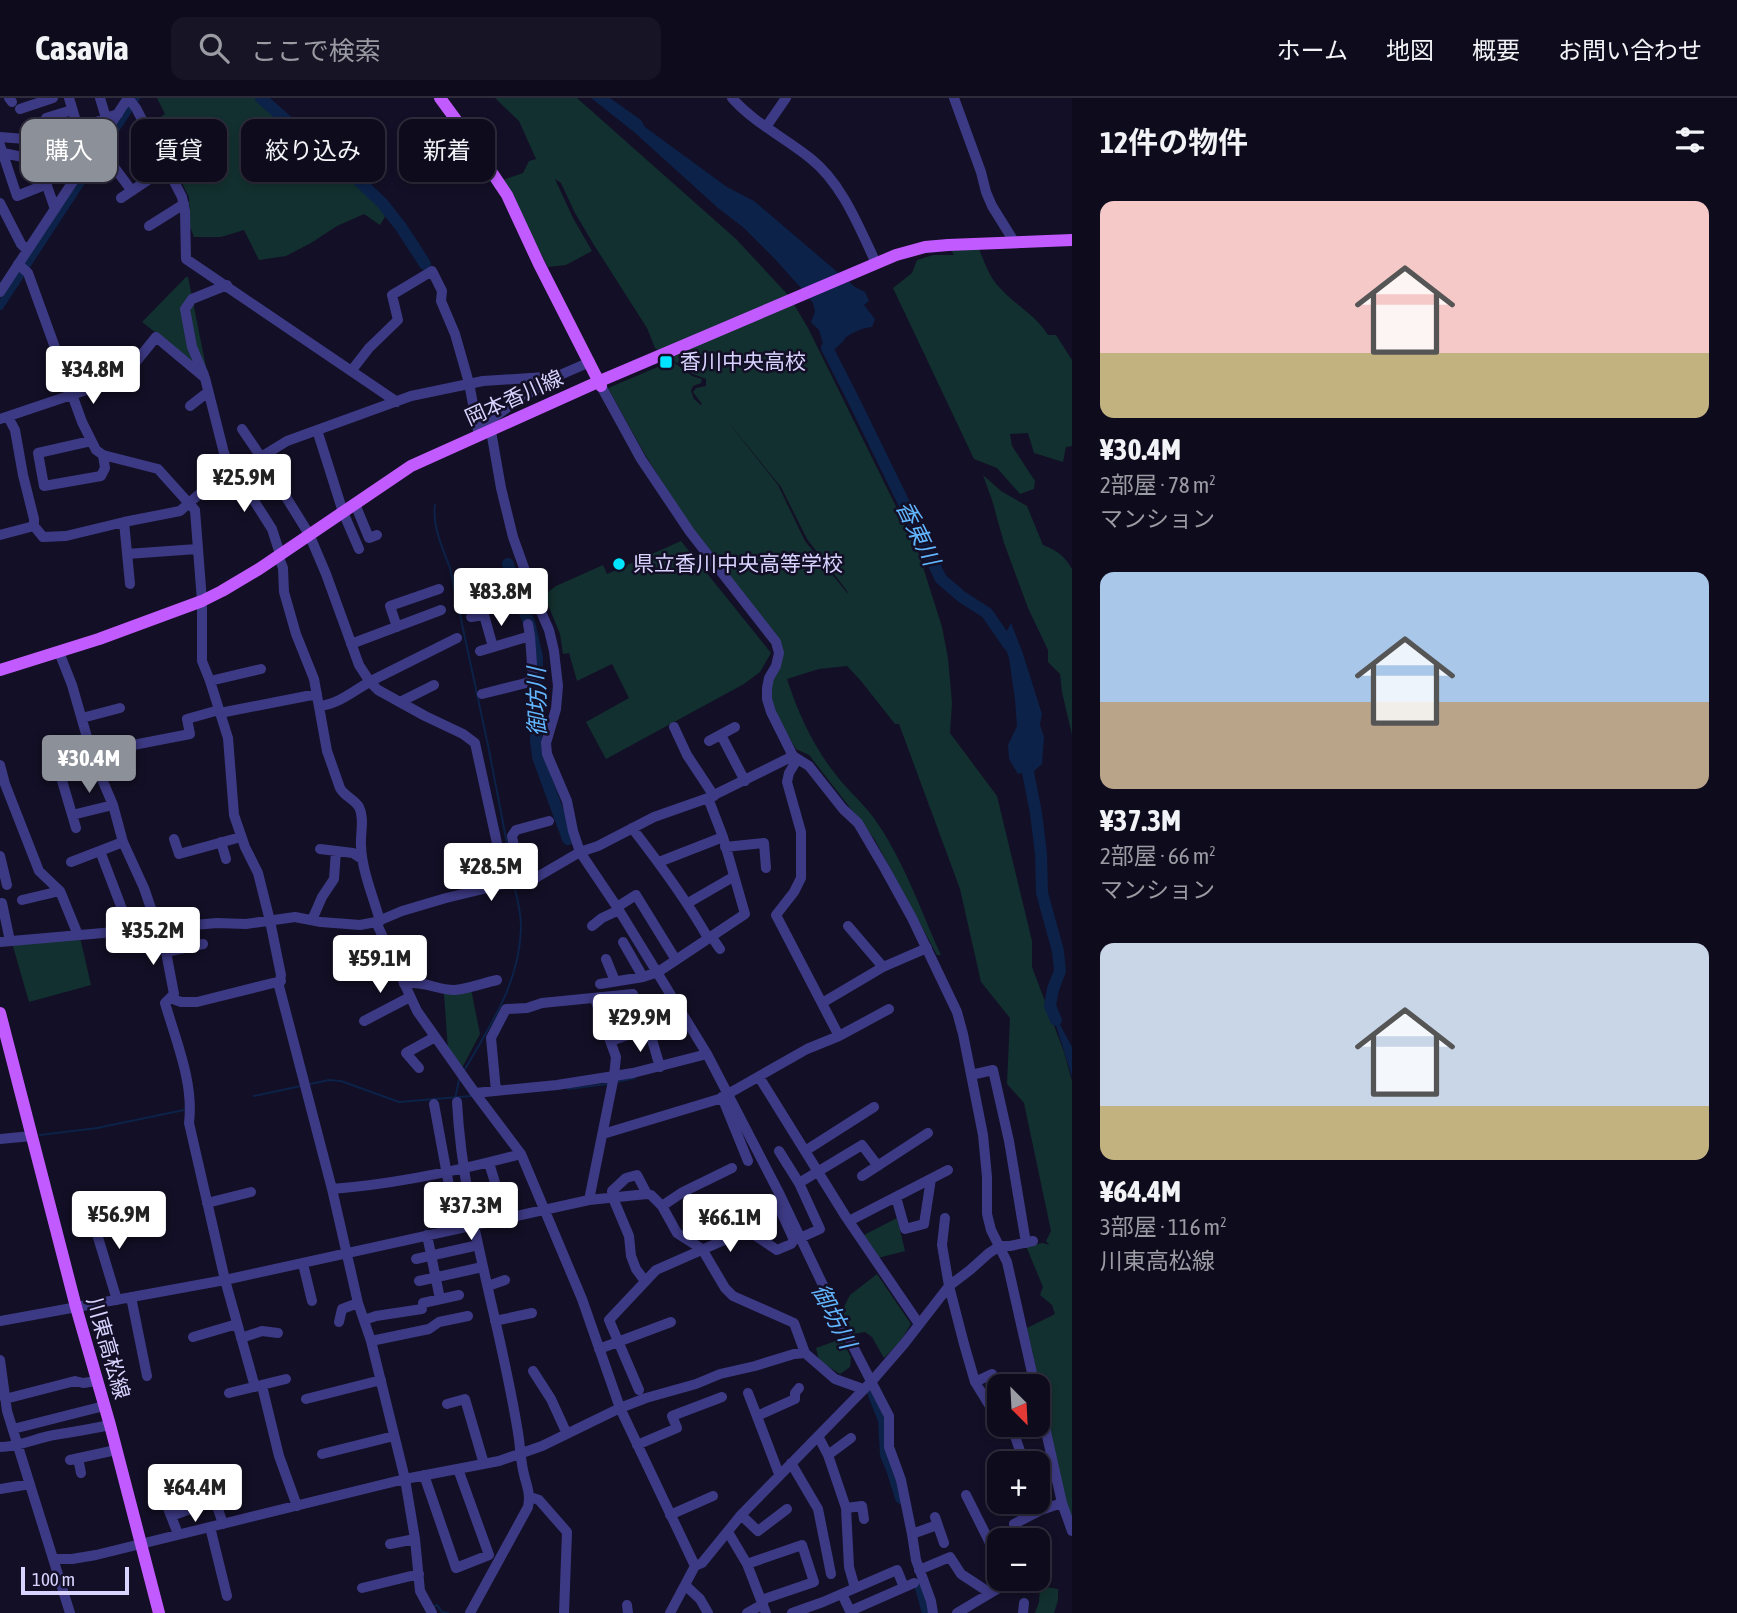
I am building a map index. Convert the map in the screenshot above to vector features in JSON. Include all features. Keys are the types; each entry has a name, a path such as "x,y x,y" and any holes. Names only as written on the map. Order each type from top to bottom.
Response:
{"main road":[{"path":"440,98 506,195 600,383"},
{"name":"岡本香川線","path":"0,670 109,636 202,601 241,580 411,466 895,255 948,244 1072,240"},
{"name":"川東高松線","path":"0,1013 159,1613"}],"street":[{"path":"13,103 52,98"},
{"path":"69,98 75,119"},
{"path":"100,98 106,118 118,114"},
{"path":"732,98 751,116 812,159 830,178 862,233 870,266"},
{"path":"766,127 786,98"},
{"path":"954,98 986,192 1015,243"},
{"path":"115,119 131,101 140,119"},
{"path":"46,118 72,110"},
{"path":"0,137 21,139"},
{"path":"1,149 38,160 55,209"},
{"path":"1,149 16,196 47,184"},
{"path":"117,171 132,191"},
{"path":"0,292 73,182"},
{"path":"121,198 145,182"},
{"path":"173,182 184,204 186,259 397,402"},
{"path":"0,203 21,244 27,250"},
{"path":"149,226 184,204"},
{"path":"18,264 28,274 71,394 96,450 103,455 158,469 195,510 202,601 202,661 228,738 234,815 258,873 270,921 281,975 279,986 332,1189 358,1303 381,1380 405,1479 421,1591 432,1613"},
{"path":"352,370 369,348 398,320 393,295 432,271 442,290 441,301 455,334 513,537 549,631 558,686 556,709 546,743 547,754 567,801 580,852 618,908 707,1054 748,1161"},
{"path":"226,285 192,299 185,309 192,347 205,378 225,453 272,529 282,568 284,592 296,634 314,679 327,751 340,788 359,807 361,814 362,859 378,921 417,1011 474,1093 522,1154 582,1299 620,1408 695,1566"},
{"path":"205,378 156,337 131,368 104,384 4,418 15,430 34,526 43,537 66,536 180,511 232,466 261,457 287,441 317,429 411,396 468,383 552,378"},
{"path":"485,433 486,423 552,378 590,362"},
{"path":"600,383 642,459 690,532 776,642 779,653 769,678 766,699 771,712 795,758 809,766 843,809 858,823 886,869 957,1012 983,1135 987,1214 991,1230 1007,1262 1032,1374"},
{"path":"190,406 208,392"},
{"path":"242,429 309,534 359,665 370,682 378,690 463,734 475,743 500,854 504,884"},
{"path":"317,429 343,512 359,549"},
{"path":"91,441 38,453 44,486 101,476 105,468 103,455"},
{"path":"355,504 369,538 377,535"},
{"path":"124,522 130,584"},
{"path":"0,536 34,526"},
{"path":"127,554 197,549"},
{"path":"351,645 439,610 435,590 390,606 397,626"},
{"path":"471,617 484,615 493,647"},
{"path":"482,694 533,679 528,624"},
{"path":"480,651 530,636"},
{"path":"319,706 331,705 457,638"},
{"path":"531,654 554,651"},
{"path":"59,652 93,755 113,805 123,842 144,888 166,952 174,994 165,1003 187,1075 191,1111 189,1124 225,1280 241,1338 297,1506"},
{"path":"210,681 261,669"},
{"path":"400,702 435,685"},
{"path":"76,828 58,767 93,755 190,734 187,719 317,694"},
{"path":"82,718 120,708"},
{"path":"600,984 658,972 746,914 711,797 674,727"},
{"path":"709,741 735,727"},
{"path":"721,735 745,781"},
{"path":"2,904 5,942 217,923 246,925 295,917 342,925 360,925 446,898 532,880 580,852 598,846 654,817 711,797 795,758"},
{"path":"795,758 787,782 801,832 801,878 776,915 839,1036"},
{"path":"0,765 39,871 60,891 78,935"},
{"path":"72,815 113,805"},
{"path":"521,884 512,836 516,830 549,821"},
{"path":"632,828 720,949"},
{"path":"174,839 179,854 241,837"},
{"path":"71,862 123,842"},
{"path":"221,842 226,859"},
{"path":"659,862 724,842 764,843 766,867"},
{"path":"320,849 353,853 362,859"},
{"path":"100,851 130,930"},
{"path":"312,920 334,879 336,851"},
{"path":"0,856 7,885"},
{"path":"688,903 733,877"},
{"path":"22,900 60,891"},
{"path":"592,926 636,895 676,960"},
{"path":"848,926 883,967"},
{"path":"623,942 643,977"},
{"path":"166,952 203,944"},
{"path":"822,1003 883,967 927,948"},
{"path":"606,958 615,981"},
{"path":"404,984 423,983 453,990 497,980"},
{"path":"170,998 181,1002 197,1002 281,981"},
{"path":"496,1091 491,1038 506,1009 633,995"},
{"path":"364,1021 411,997"},
{"path":"589,1200 617,1057 595,999"},
{"path":"603,1134 725,1096 807,1049 839,1036 889,1009"},
{"path":"611,1041 640,1030 650,1033 676,1023"},
{"path":"650,1033 660,1067"},
{"path":"419,1068 406,1053 435,1037"},
{"path":"474,1093 558,1085 614,1076 707,1054"},
{"path":"670,1613 695,1566 702,1563 741,1515 867,1385 904,1344 949,1286 1000,1246 1030,1242 993,1070 971,1075"},
{"path":"759,1077 849,1221 919,1324"},
{"path":"725,1096 778,1191 867,1385 889,1416 889,1447 901,1480 916,1560 933,1613"},
{"path":"457,1102 459,1130 475,1224 511,1390 530,1497 528,1507 470,1613"},
{"path":"434,1104 457,1229"},
{"path":"805,1151 874,1107"},
{"path":"862,1176 928,1133"},
{"path":"0,1139 32,1136"},
{"path":"799,1183 862,1145 878,1166"},
{"path":"779,1152 799,1183 820,1229 800,1238"},
{"path":"332,1189 378,1185 446,1173 522,1154"},
{"path":"489,1163 497,1189"},
{"path":"662,1206 683,1192 732,1168"},
{"path":"849,1221 948,1170"},
{"path":"645,1281 631,1256 629,1236 612,1191 626,1178 637,1175 647,1194"},
{"path":"896,1197 905,1229 924,1224 931,1179"},
{"path":"207,1203 251,1192"},
{"path":"0,1321 303,1264 589,1200 647,1194 662,1206 677,1233 702,1249 724,1288 733,1296 794,1323 805,1353 835,1379 867,1385"},
{"path":"776,1200 794,1241 777,1250 747,1230 744,1219 747,1213 776,1200"},
{"path":"90,1212 117,1300"},
{"path":"945,1218 942,1245 949,1286 975,1382 987,1402"},
{"path":"639,1390 609,1320 656,1270 747,1230"},
{"path":"427,1236 440,1299"},
{"path":"416,1259 474,1246"},
{"path":"303,1264 312,1301"},
{"path":"419,1281 478,1268"},
{"path":"488,1286 505,1280"},
{"path":"364,1320 459,1295"},
{"path":"131,1297 147,1376"},
{"path":"339,1322 342,1309 358,1303"},
{"path":"495,1321 532,1313"},
{"path":"371,1341 429,1329 439,1322 468,1316"},
{"path":"599,1349 671,1322"},
{"path":"193,1337 237,1324"},
{"path":"241,1338 262,1331 278,1333"},
{"path":"54,1559 96,1555 405,1479 485,1464 521,1454 620,1408 720,1374 805,1353"},
{"path":"0,1360 4,1412 13,1429 70,1613"},
{"path":"533,1371 551,1398 567,1434"},
{"path":"975,1382 987,1376"},
{"path":"229,1393 285,1379"},
{"path":"306,1399 381,1380"},
{"path":"5,1399 75,1381 97,1381"},
{"path":"757,1416 795,1399 799,1388"},
{"path":"748,1393 779,1475"},
{"path":"637,1445 677,1428 672,1416 722,1397"},
{"path":"447,1404 465,1399 485,1464"},
{"path":"13,1429 104,1405"},
{"path":"0,1447 110,1425"},
{"path":"322,1454 394,1436"},
{"path":"818,1436 828,1455 846,1508 849,1567 855,1588"},
{"path":"1047,1437 1062,1503 1072,1531"},
{"path":"828,1455 851,1438"},
{"path":"81,1473 74,1459 116,1450"},
{"path":"791,1463 818,1509 831,1574"},
{"path":"424,1475 456,1567 489,1555 458,1469"},
{"path":"0,1489 30,1484"},
{"path":"162,1493 178,1534"},
{"path":"966,1495 987,1537"},
{"path":"670,1515 713,1496"},
{"path":"530,1497 539,1500 567,1532 564,1613"},
{"path":"171,1516 215,1500 223,1524"},
{"path":"1050,1505 1062,1503"},
{"path":"818,1509 831,1504"},
{"path":"846,1508 862,1506 864,1519"},
{"path":"741,1515 758,1531 787,1510"},
{"path":"1015,1528 1014,1524 1028,1514"},
{"path":"912,1534 936,1521 944,1543"},
{"path":"210,1527 227,1596"},
{"path":"728,1532 747,1564 763,1606"},
{"path":"390,1544 415,1539"},
{"path":"747,1564 802,1545 814,1581 747,1613"},
{"path":"919,1570 950,1557 961,1574 990,1593"},
{"path":"792,1613 897,1570 909,1585 850,1611 842,1594"},
{"path":"362,1588 419,1574"},
{"path":"685,1585 701,1599 708,1613"},
{"path":"701,1599 710,1589"},
{"path":"957,1613 994,1591"}],"green space":[{"path":"157,98 258,98 282,119 241,119 241,182 357,182 374,199 385,217 380,225 364,214 337,226 286,256 259,260 244,230 221,237 194,237 190,227 189,197 182,182 227,182 227,119 158,119 165,114"},
{"path":"495,98 577,98 736,239 789,296 808,328 918,551 942,627 948,658 952,703 950,733 997,796 1032,941 1032,967 1072,1081 1072,1522 1050,1432 1050,1374 1037,1374 1027,1328 1055,1314 1052,1305 1040,1295 1043,1287 1026,1246 1043,1243 1049,1245 1046,1241 1051,1231 1024,1103 1007,1084 1010,1018 981,982 960,889 899,724 895,724 847,666 819,669 787,679 801,717 820,753 888,839 905,871 941,955 937,955 875,840 809,755 796,749 782,725 764,681 781,658 692,530 644,453 608,388 672,361 692,376 702,379 691,391 694,399 701,405 693,392 696,388 706,386 706,379 693,374 655,348 647,328 575,213 561,183 555,179 592,251 566,265 548,267 503,180 523,173 529,161 536,159 519,121","holes":["724,417 781,487 807,539 848,594 805,541 778,485"]},
{"path":"979,249 996,284 1038,322 1048,335 1056,335 1072,360 1072,446 1066,447 1063,462 1034,453 1028,433 1010,434 1012,446 1035,481 1034,489 1020,494 997,468 974,459 893,288 912,273 917,260 933,255 954,255 951,250"},
{"path":"188,277 206,372 142,322"},
{"path":"983,475 1001,491 1027,506 1043,545 1060,554 1072,569 1072,735 1060,674 1048,662 1048,650 1028,608"},
{"path":"681,541 771,653 760,672 744,684 606,759 586,722 629,698 612,664 577,681 569,653 563,654 560,634 544,595 556,586 603,565 607,574"},
{"path":"80,937 91,985 29,1002 12,943"},
{"path":"471,989 480,1034 462,1068 448,1050 444,994"},
{"path":"897,1218 905,1251 878,1258 864,1235"},
{"path":"877,1274 911,1324 900,1342 884,1358 872,1337 865,1332 853,1334 842,1311 850,1295"},
{"path":"841,1339 851,1357 850,1367 840,1374 819,1361 816,1348"},
{"path":"1050,1588 1058,1589 1054,1613 1035,1613 1040,1591 1050,1591"}],"water":[{"path":"591,98 610,98 727,187 754,201 855,287 865,292 869,301 864,305 875,319 872,327 824,347 819,330 811,322 815,312 813,303 774,258 744,228"},
{"path":"1011,623 1042,714 1040,725 1044,737 1042,764 1034,771 1018,774 1009,759 1008,745 1017,726 1015,700 1009,658 999,631 1007,631"},
{"path":"1050,1006 1072,1047 1072,1077"}],"waterway":[{"path":"0,306 136,98"},
{"name":"御坊川","path":"261,98 382,203 425,264"},
{"name":"香東川","path":"839,337 827,348 941,579 987,613 1009,645"},
{"path":"435,505 437,529 450,568 514,880"},
{"name":"御坊川","path":"508,564 529,622 537,657 538,757 568,839"},
{"name":"香東川","path":"1025,757 1036,813 1042,893 1058,951 1060,971 1050,1006 1056,1020"},
{"path":"465,1069 485,1036 510,984 521,927 515,889"},
{"path":"616,1082 635,1078"},
{"path":"310,1084 329,1080 341,1081 399,1102 471,1096"},
{"path":"455,1099 459,1080"},
{"path":"568,1089 607,1084"},
{"path":"254,1096 301,1086"},
{"path":"40,1135 97,1128 184,1110"},
{"name":"御坊川","path":"873,1392 884,1420 886,1455 901,1498"},
{"name":"御坊川","path":"920,1584 928,1613"},
{"path":"433,1607 437,1605 442,1612 448,1613"}],"place":[{"name":"香川中央高校","path":"666,362"},
{"name":"県立香川中央高等学校","path":"619,564"}]}
